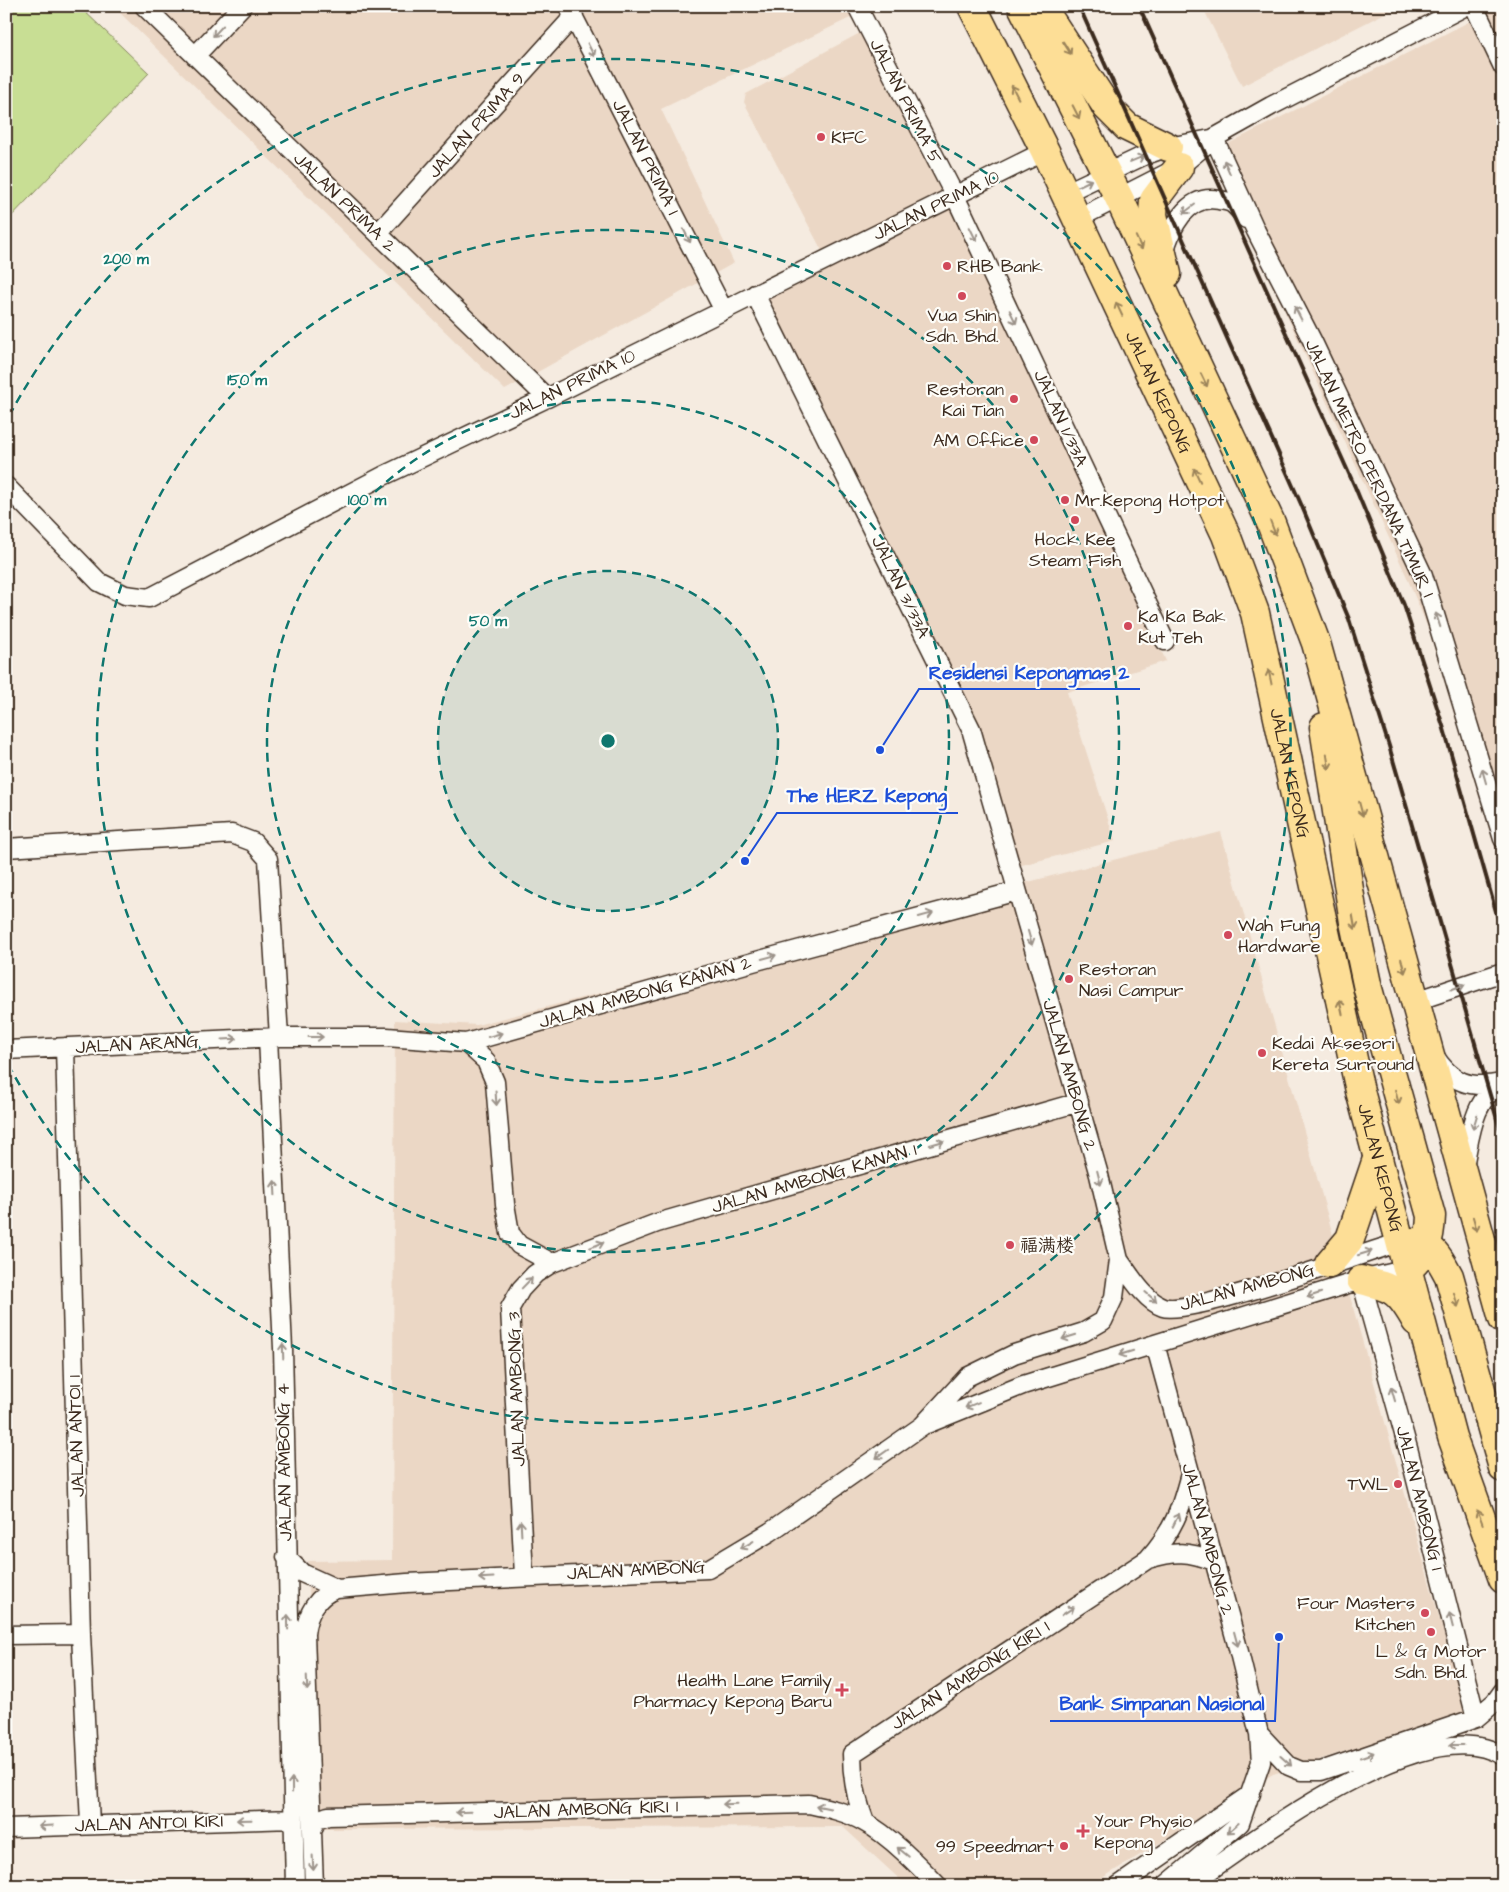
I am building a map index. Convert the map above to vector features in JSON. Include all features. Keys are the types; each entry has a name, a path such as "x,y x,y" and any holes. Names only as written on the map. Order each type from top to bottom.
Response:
{"main road":[{"name":"JALAN KEPONG","path":"972,6 1045,151 1226,535 1255,613 1356,1074 1452,1437 1503,1579"},
{"path":"1022,6 1119,198 1271,523 1316,644 1462,1177 1503,1319"},
{"path":"1041,6 1107,108 1127,127 1173,157 1154,200 1153,215 1183,336"},
{"path":"1316,644 1326,747 1354,922 1368,989 1430,1216 1430,1237 1427,1247 1419,1260 1408,1269"},
{"path":"1329,1264 1350,1239 1378,1156"},
{"path":"1400,1242 1416,1242 1427,1247 1438,1255 1449,1276 1503,1468"},
{"path":"1361,1280 1386,1286 1403,1297 1428,1342"}],"street":[{"name":"JALAN PRIMA 2","path":"144,6 547,398"},
{"path":"195,56 242,6"},
{"name":"JALAN PRIMA 5","path":"857,6 955,196"},
{"path":"1065,193 1106,173 1173,157 1214,138 1322,79 1466,6"},
{"path":"1474,6 1503,67"},
{"name":"JALAN PRIMA 9","path":"378,233 571,11"},
{"name":"JALAN PRIMA 1","path":"571,11 723,309"},
{"name":"JALAN METRO PERDANA TIMUR 1","path":"1214,138 1256,231 1312,342 1423,575 1503,839"},
{"name":"JALAN PRIMA 10","path":"6,486 100,582 125,596 149,598 382,476 547,398 723,309 1045,151"},
{"path":"1077,219 1119,198 1173,157"},
{"name":"JALAN 1/33A","path":"955,196 1165,641"},
{"path":"1163,258 1168,236 1179,216 1192,205 1210,198 1232,203 1256,231"},
{"name":"JALAN 3/33A","path":"755,294 972,729 1017,891"},
{"name":"JALAN AMBONG 4","path":"6,848 232,834 253,842 268,859 283,1348 286,1557 295,1886"},
{"name":"JALAN AMBONG KANAN 2","path":"273,1038 387,1037 466,1043 760,960 1017,891"},
{"name":"JALAN AMBONG 2","path":"1017,891 1079,1102 1119,1260"},
{"path":"1414,1002 1503,972"},
{"name":"JALAN ARANG","path":"6,1050 273,1038"},
{"path":"1424,1038 1447,1072 1460,1081 1478,1086 1503,1084"},
{"path":"466,1043 486,1061 495,1082 505,1204 510,1233 519,1245 552,1263"},
{"name":"JALAN ANTOI 1","path":"65,1047 81,1634 90,1824"},
{"path":"1462,1177 1481,1104 1494,1088 1503,1084"},
{"name":"JALAN AMBONG KANAN 1","path":"552,1263 657,1223 1079,1102"},
{"name":"JALAN AMBONG","path":"1119,1260 1148,1297 1163,1307 1183,1308 1400,1242"},
{"name":"JALAN AMBONG","path":"338,1589 524,1576 708,1568 770,1532 922,1426 967,1377 1014,1354 1084,1332 1103,1321 1114,1297 1119,1260"},
{"name":"JALAN AMBONG 3","path":"524,1576 510,1308 521,1289 535,1274 552,1263"},
{"name":"JALAN AMBONG","path":"922,1426 1023,1385 1361,1280 1408,1269"},
{"name":"JALAN AMBONG 1","path":"1361,1280 1409,1452 1476,1718"},
{"name":"JALAN AMBONG 2","path":"1155,1344 1259,1734 1261,1762 1240,1823 1165,1886"},
{"name":"JALAN AMBONG KIRI 1","path":"865,1822 856,1800 852,1777 852,1754 1148,1558 1168,1536 1181,1510 1190,1474"},
{"name":"JALAN AMBONG KIRI 1","path":"1148,1558 1170,1553 1194,1553 1214,1561"},
{"path":"286,1557 302,1573 338,1589"},
{"path":"314,1886 306,1623 313,1608 328,1592 338,1589"},
{"path":"6,1635 81,1634"},
{"path":"1259,1734 1290,1766 1300,1771 1321,1771 1476,1718 1495,1702 1503,1691"},
{"path":"1188,1886 1279,1822 1386,1763 1423,1749 1449,1745 1472,1746 1496,1752 1503,1756"},
{"path":"1118,1886 1251,1794"},
{"name":"JALAN AMBONG KIRI 1","path":"312,1830 320,1817 328,1816 779,1803 808,1804 838,1810 865,1822 918,1864 938,1886"},
{"name":"JALAN ANTOI KIRI","path":"6,1828 292,1819"}],"shaded area":[{"path":"113,6 873,7 661,109 734,263 505,390"},
{"path":"1202,6 1399,6 1242,86"},
{"path":"1503,6 1503,810 1406,575 1212,152"},
{"path":"860,33 954,212 1166,661 1067,692 1115,841 1018,866 979,727 766,299 830,266 744,102 746,94"},
{"path":"1221,832 1466,1714 1273,1774 1089,1886 907,1886 843,1827 318,1829 308,1561 392,1560 395,1020 477,1025"}],"green space":[{"path":"6,6 79,6 149,73 6,222"}],"railway":[{"path":"1079,6 1301,504 1349,619 1389,746 1503,1140"},
{"path":"1139,6 1355,487 1404,605 1444,729 1503,936"}],"place":[{"name":"KFC","path":"821,137"},
{"name":"RHB Bank","path":"947,266"},
{"name":"Vua Shin Sdn. Bhd.","path":"962,296"},
{"name":"Restoran Kai Tian","path":"1014,399"},
{"name":"AM Office","path":"1034,440"},
{"name":"Mr.Kepong Hotpot","path":"1065,500"},
{"name":"Hock Kee Steam Fish","path":"1075,520"},
{"name":"Ka Ka Bak Kut Teh","path":"1128,626"},
{"name":"Residensi Kepongmas 2","path":"880,750"},
{"name":"The HERZ Kepong","path":"745,861"},
{"name":"Wah Fung Hardware","path":"1228,935"},
{"name":"Restoran Nasi Campur","path":"1069,979"},
{"name":"Kedai Aksesori Kereta Surround","path":"1262,1053"},
{"name":"福满楼","path":"1010,1245"},
{"name":"TWL","path":"1398,1484"},
{"name":"Four Masters Kitchen","path":"1425,1613"},
{"name":"L & G Motor Sdn. Bhd.","path":"1431,1632"},
{"name":"Bank Simpanan Nasional","path":"1279,1637"},
{"name":"Health Lane Family Pharmacy Kepong Baru","path":"842,1690"},
{"name":"Your Physio Kepong","path":"1083,1831"},
{"name":"99 Speedmart","path":"1064,1846"}]}
